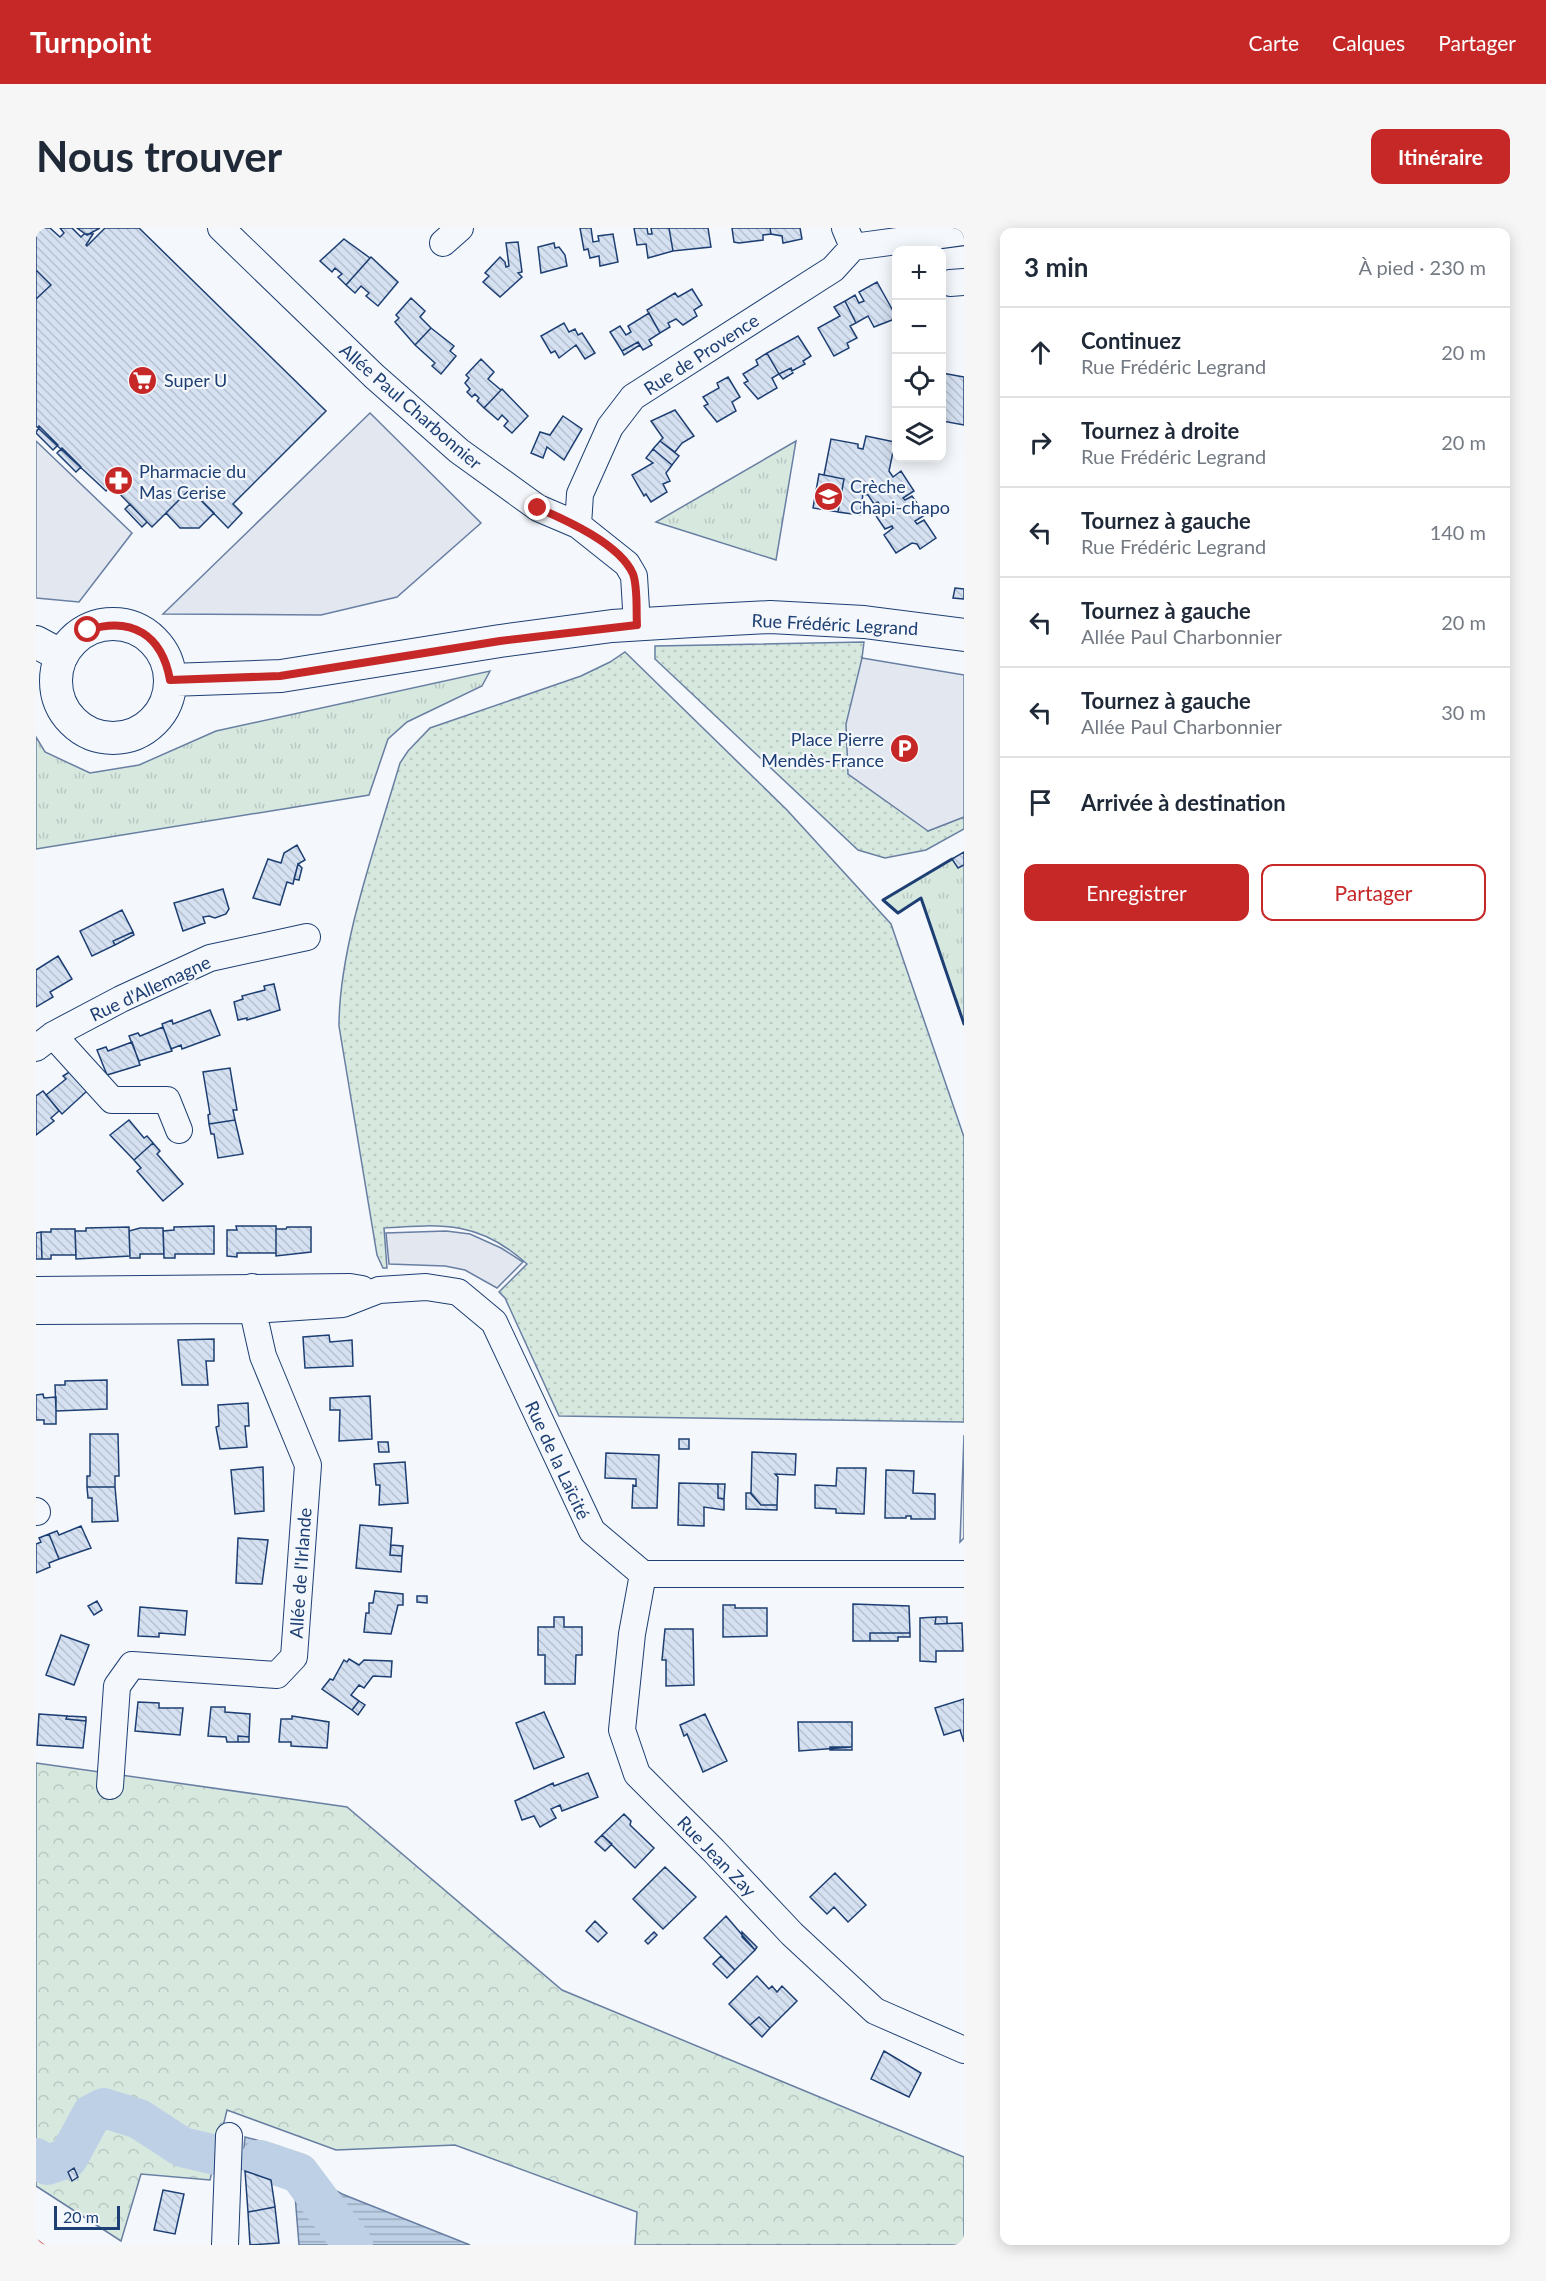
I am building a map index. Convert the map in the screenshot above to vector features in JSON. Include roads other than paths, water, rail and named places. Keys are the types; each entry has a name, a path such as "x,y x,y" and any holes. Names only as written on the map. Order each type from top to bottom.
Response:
{"main road":[{"name":"Rue Frédéric Legrand","path":"170,680 280,676 500,641 637,625 770,617 864,622 964,635"},
{"path":"106,625 125,626 143,633 158,645 167,662 170,680 167,699 158,716 144,729 127,737 108,738 90,734 75,724 63,710 57,692 56,674 49,649 73,641 88,630 106,625"}],"street":[{"name":"Allée Paul Charbonnier","path":"221,228 374,376 459,451 538,508 578,525 627,564 634,576 637,625"},
{"path":"849,238 964,232"},
{"name":"Rue de Provence","path":"578,525 580,494 610,426 633,397 834,269 849,238"},
{"name":"Rue d'Allemagne","path":"45,1041 121,999 210,958 307,937"},
{"path":"45,1041 112,1100 168,1101 179,1130"},
{"name":"Rue de la Laïcité","path":"252,1298 343,1304 371,1292 426,1287 458,1292 494,1322 592,1531 643,1574"},
{"path":"36,1290 252,1298"},
{"path":"36,1311 252,1298"},
{"name":"Allée de l'Irlande","path":"110,1786 117,1686 132,1665 277,1675 294,1657 308,1465 263,1356 252,1298"},
{"path":"643,1574 964,1574"},
{"name":"Rue Jean Zay","path":"643,1574 632,1634 622,1731 636,1774 792,1934 875,2012 964,2050"},
{"path":"225,2245 229,2136"}],"water":[{"path":"109,2102 143,2114 176,2138 189,2144 222,2150 220,2156 182,2147 139,2119 104,2108 91,2114 68,2158 47,2165 36,2158 36,2153 48,2159 58,2156 89,2107 97,2103"},
{"path":"245,2137 279,2146 298,2154 323,2178 291,2189 274,2179 242,2169"},
{"path":"326,2185 342,2194 470,2245 299,2245 295,2195"}],"waterway":[{"path":"36,2158 47,2165 68,2158 92,2114 104,2108 139,2119 182,2147 220,2156"},
{"path":"260,2160 299,2173 353,2245"}],"place":[{"name":"Super U","path":"143,380"},
{"name":"Pharmacie du Mas Cerise","path":"118,481"},
{"name":"Crèche Chapi-chapo","path":"829,496"},
{"name":"Place Pierre Mendès-France","path":"905,749"}]}
